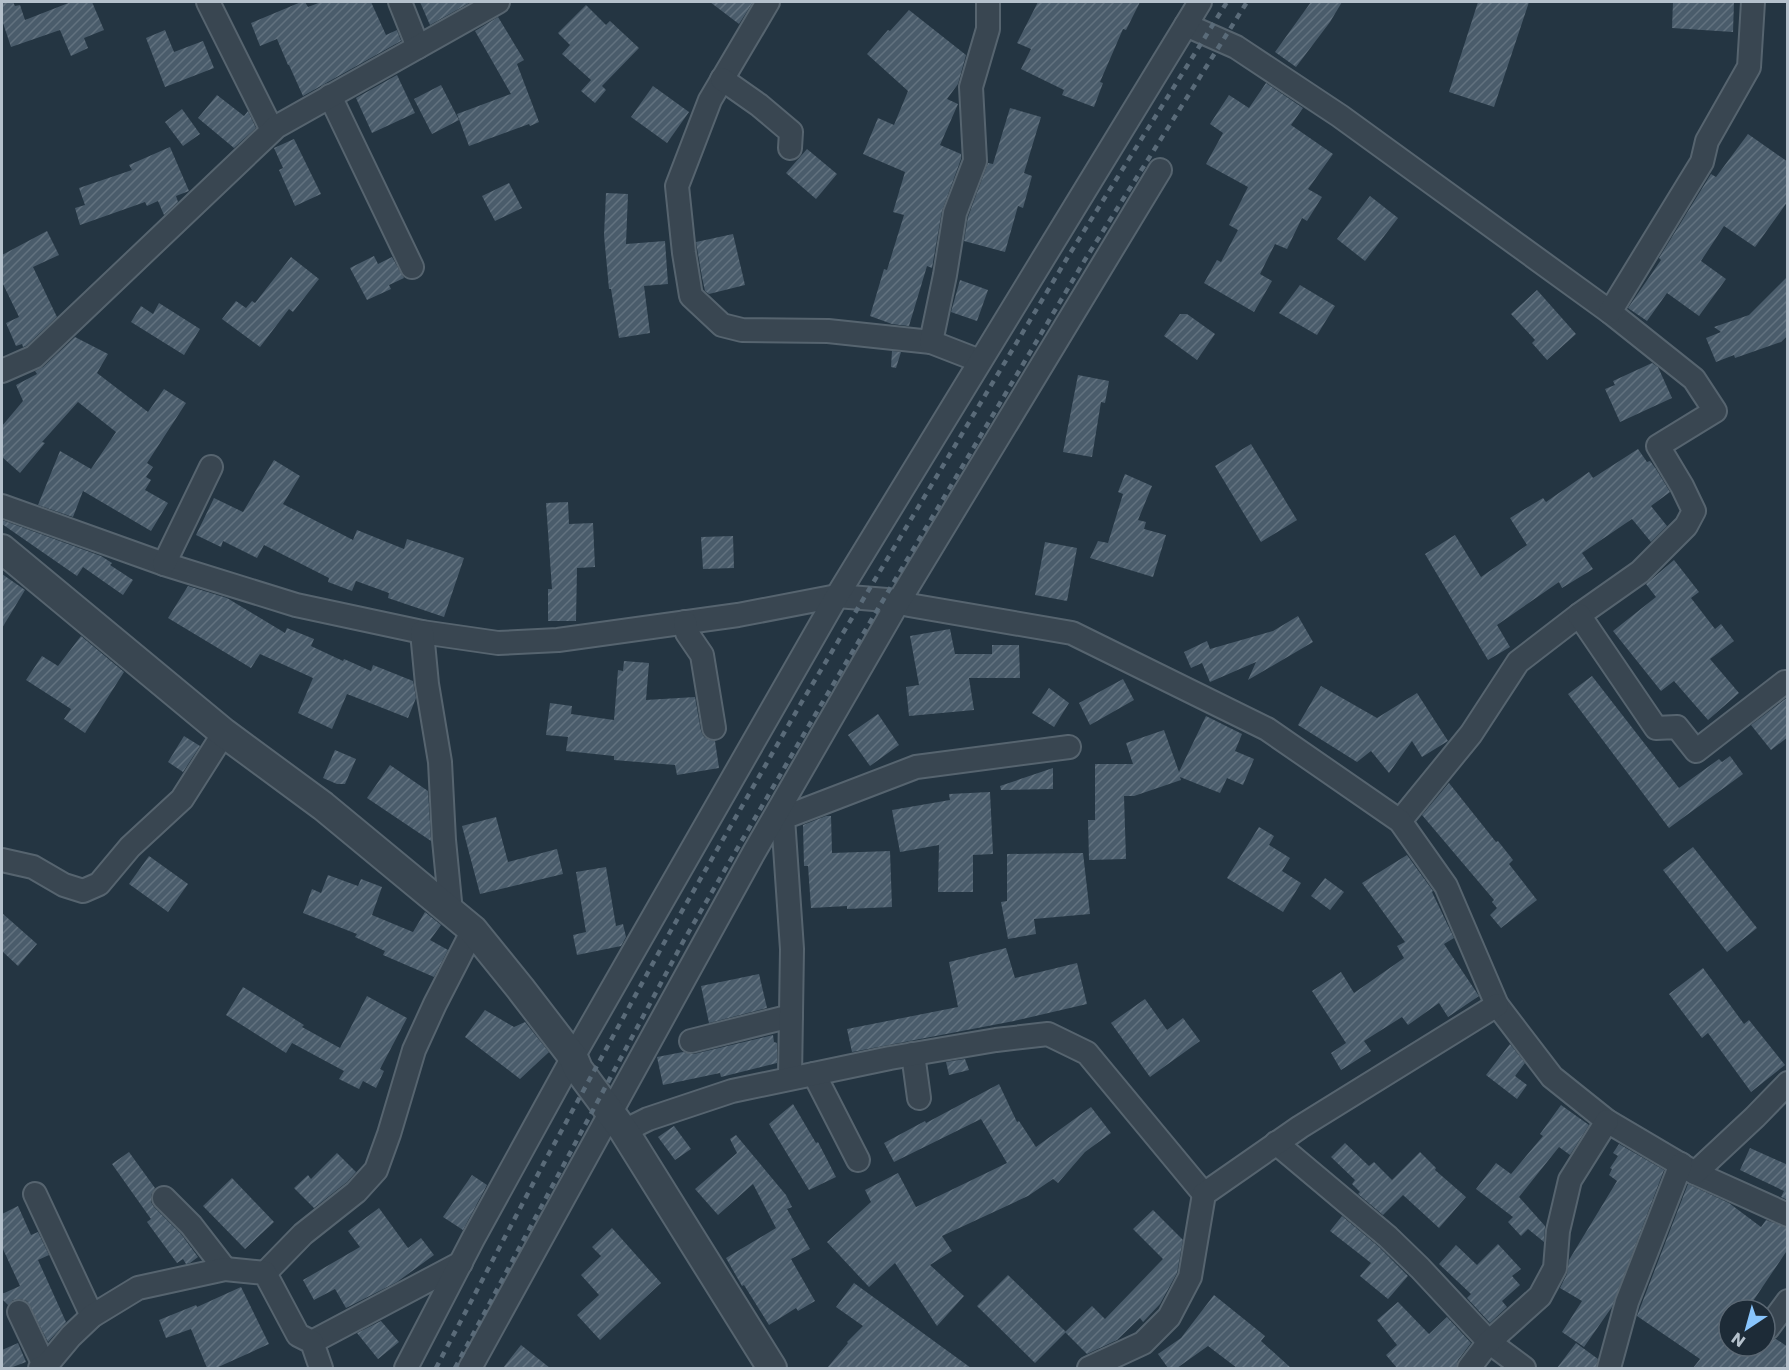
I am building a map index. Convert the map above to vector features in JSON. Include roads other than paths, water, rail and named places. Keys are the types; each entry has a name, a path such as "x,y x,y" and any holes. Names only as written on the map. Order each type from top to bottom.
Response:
{"street":[{"path":"208,2 272,130"},
{"path":"400,2 418,47"},
{"path":"2,371 33,357 272,130 498,2"},
{"path":"768,2 710,100 677,186 684,253 692,296 722,325 742,330 828,331 931,342 980,361"},
{"path":"931,342 955,213 975,161 971,87 988,29 988,2"},
{"path":"406,1368 573,1057 837,596 1200,2"},
{"path":"1610,312 1702,162 1707,141 1749,67 1753,2"},
{"path":"1186,25 1236,47 1340,116 1610,312 1694,379 1715,411 1658,446 1694,511 1686,526 1640,572 1518,662 1471,734 1400,821"},
{"path":"722,80 759,105 791,132 790,148"},
{"path":"330,96 412,267"},
{"path":"470,1368 617,1122 753,854 899,601 1160,170"},
{"path":"164,564 211,467"},
{"path":"2,506 164,564 296,604 422,632 498,643 686,628 738,615 837,596 899,601 909,605 1072,633 1267,729 1400,821 1446,886 1497,1005 1552,1077 1607,1121 1688,1169 1788,1215"},
{"path":"2,549 224,733 323,806 473,930 573,1057 578,1069 617,1122 772,1368"},
{"path":"1579,615 1656,728 1677,727 1696,751 1785,682"},
{"path":"686,628 702,655 714,728"},
{"path":"422,632 427,684 440,762 451,912"},
{"path":"2,860 33,867 64,885 83,891 99,884 130,847 182,799 224,733"},
{"path":"790,1078 792,949 783,818 916,767 1069,747"},
{"path":"265,1274 303,1234 356,1192 376,1170 414,1050 473,930"},
{"path":"1089,1368 1143,1343 1169,1317 1190,1277 1204,1194 1276,1143 1497,1005"},
{"path":"692,1041 791,1016"},
{"path":"617,1122 648,1119 732,1091 790,1078 913,1054 1048,1034 1087,1053 1204,1194"},
{"path":"913,1054 919,1098"},
{"path":"814,1074 858,1160"},
{"path":"1609,1368 1627,1302 1688,1169 1755,1118 1788,1083"},
{"path":"1469,1368 1489,1342 1540,1296 1555,1268 1557,1231 1570,1180 1607,1121"},
{"path":"1276,1143 1388,1237 1489,1342 1524,1368"},
{"path":"35,1194 92,1316"},
{"path":"164,1198 191,1226 225,1269"},
{"path":"312,1342 461,1263"},
{"path":"19,1312 42,1368 92,1316 138,1288 225,1269 265,1274"},
{"path":"265,1274 298,1335 312,1342 321,1368"},
{"path":"1777,1316 1788,1301"}],"railway":[{"path":"436,1368 546,1159 670,932 800,705 1069,255 1227,2"},
{"path":"455,1368 684,940 1083,263 1247,2"}]}
